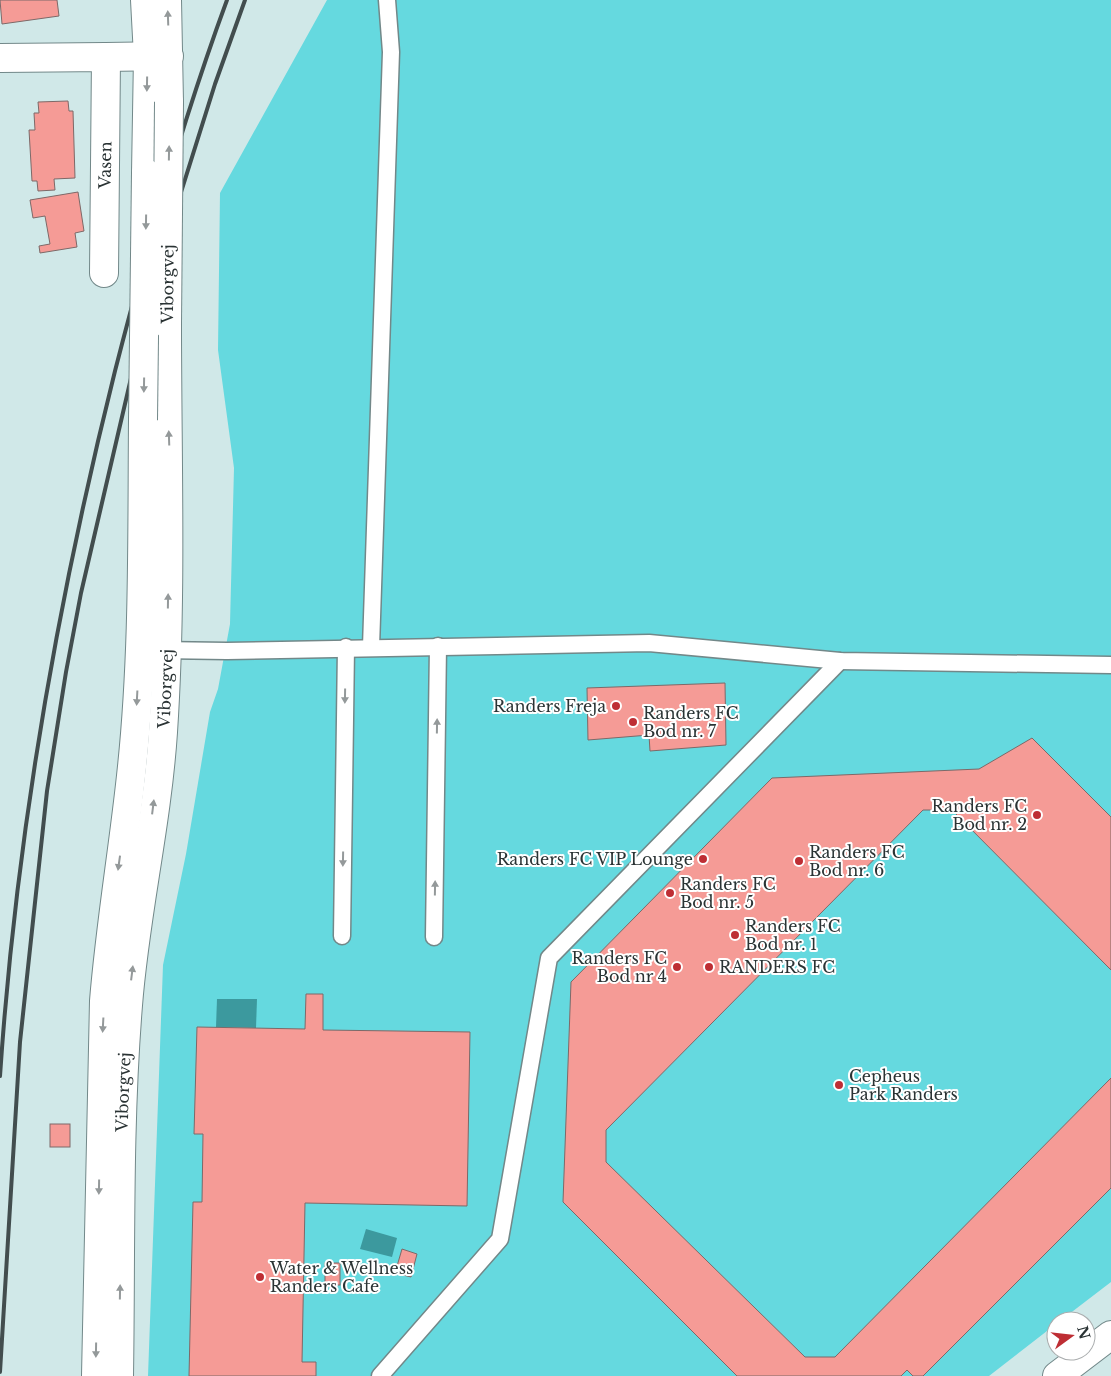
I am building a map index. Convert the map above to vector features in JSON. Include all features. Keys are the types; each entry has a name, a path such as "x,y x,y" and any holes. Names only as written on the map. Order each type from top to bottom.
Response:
{"street":[{"name":"Viborgvej","path":"119,1376 122,1144 128,1004 162,736 167,650 169,456 166,324 169,102 145,0"},
{"name":"Viborgvej","path":"96,1376 104,1001 108,952 131,775 140,649 146,174 158,56 167,0"},
{"path":"0,58 158,56"},
{"name":"Vasen","path":"104,273 106,57"},
{"path":"1057,1376 1111,1335"}],"lane":[{"path":"371,647 391,52 387,0"},
{"path":"140,649 227,651 346,647 649,643 840,661 1111,665"},
{"path":"434,937 438,646"},
{"path":"342,936 346,647"},
{"path":"380,1376 500,1239 549,958 840,661"}],"shaded area":[{"path":"327,0 1111,0 1111,1282 1073,1311 1046,1311 1046,1332 989,1376 148,1376 163,965 186,854 210,712 218,689 230,624 234,468 218,350 220,193"},
{"path":"217,999 257,999 256,1028 216,1027"},
{"path":"366,1229 397,1238 392,1257 360,1249"}],"building":[{"path":"0,0 57,0 59,16 2,24"},
{"path":"68,101 69,111 73,111 75,178 54,179 55,190 38,191 37,181 32,181 29,130 35,130 34,113 39,113 38,102"},
{"path":"78,192 84,231 75,233 77,247 40,253 39,246 50,244 45,216 33,218 30,200"},
{"path":"725,683 726,745 650,751 649,735 588,740 587,688"},
{"path":"1032,738 1111,817 1111,970 952,810 923,810 606,1130 606,1162 805,1357 835,1357 1111,1078 1111,1188 923,1376 913,1376 907,1370 901,1376 737,1376 563,1202 571,982 772,778 979,769"},
{"path":"306,994 323,994 323,1030 470,1032 467,1206 305,1203 302,1362 316,1362 316,1376 189,1376 193,1202 202,1202 203,1134 194,1134 197,1027 305,1029"},
{"path":"50,1124 70,1124 70,1147 50,1147"},
{"path":"402,1249 417,1254 411,1277 395,1273"},
{"path":"325,1263 340,1263 340,1285 325,1285"}],"railway":[{"path":"0,1076 7,987 28,810 57,633 75,546 115,371 140,277 180,138 227,0"},
{"path":"0,1372 20,1042 47,791 66,672 81,593 155,275 215,84 245,0"}],"place":[{"name":"Randers Freja","path":"616,706"},
{"name":"Randers FC Bod nr. 7","path":"633,722"},
{"name":"Randers FC Bod nr. 2","path":"1037,815"},
{"name":"Randers FC VIP Lounge","path":"703,859"},
{"name":"Randers FC Bod nr. 6","path":"799,861"},
{"name":"Randers FC Bod nr. 5","path":"670,893"},
{"name":"Randers FC Bod nr. 1","path":"735,935"},
{"name":"Randers FC Bod nr 4","path":"677,967"},
{"name":"RANDERS FC","path":"709,967"},
{"name":"Cepheus Park Randers","path":"839,1085"},
{"name":"Water & Wellness Randers Cafe","path":"260,1277"}]}
